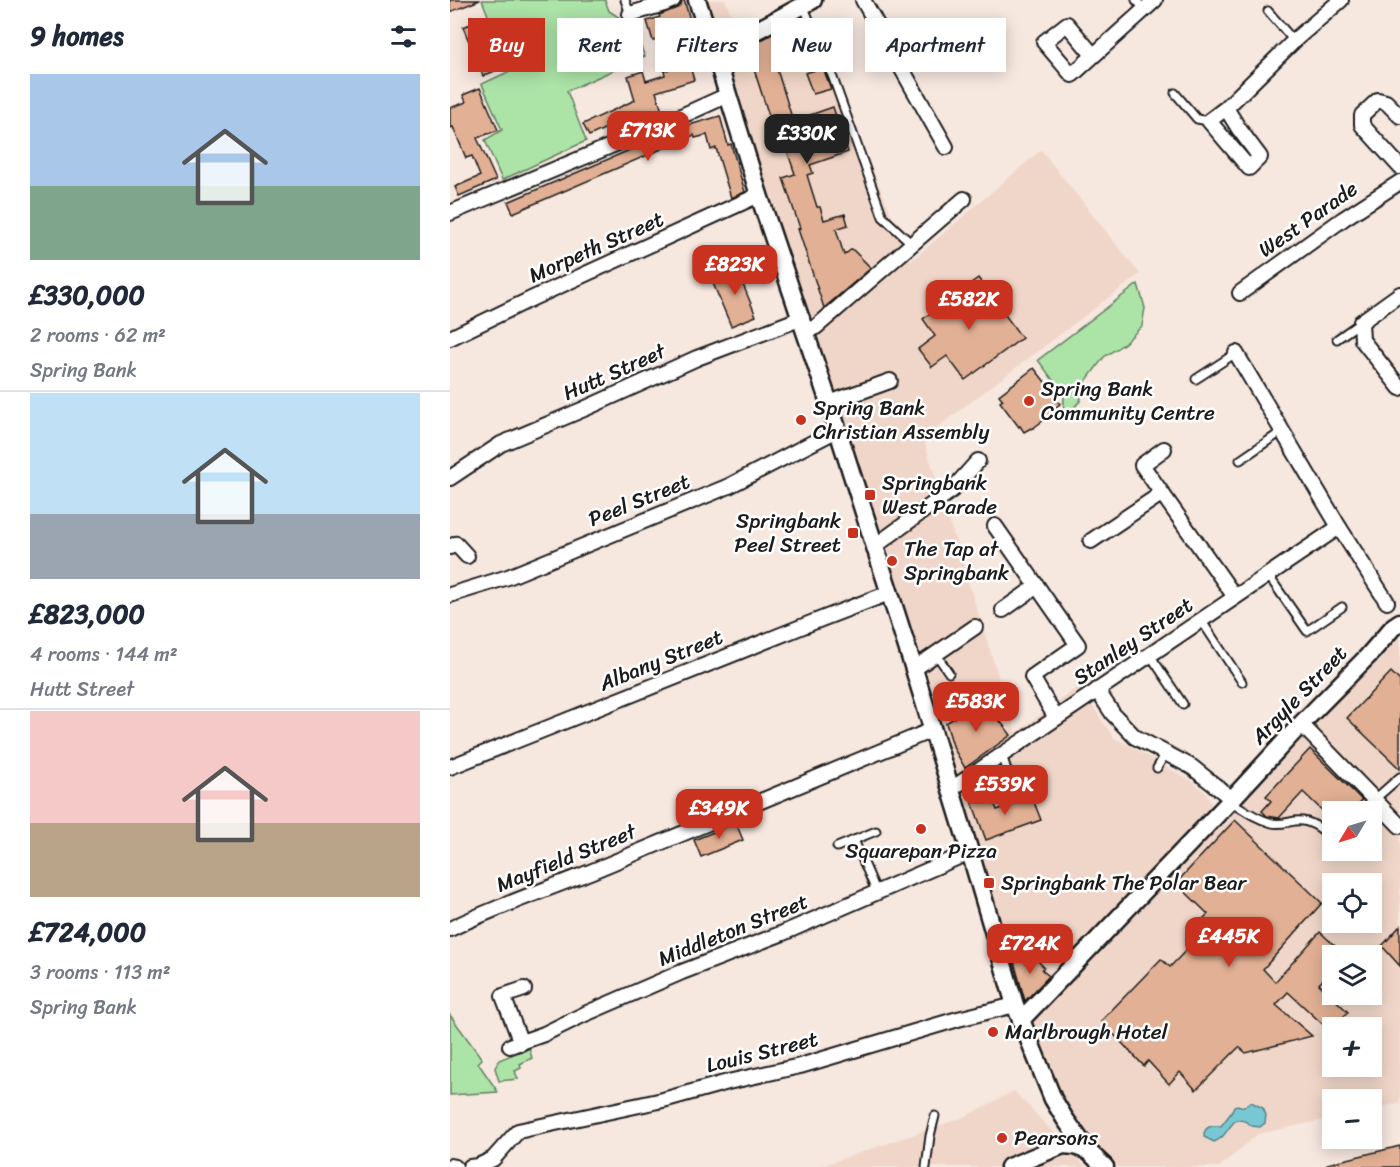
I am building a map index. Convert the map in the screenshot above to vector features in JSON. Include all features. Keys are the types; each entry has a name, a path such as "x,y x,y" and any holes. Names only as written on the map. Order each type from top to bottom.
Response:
{"street":[{"path":"630,14 673,0"},
{"path":"697,0 703,18"},
{"path":"863,0 946,147"},
{"path":"1226,108 1260,157 1249,168 1209,121 1226,108 1294,41 1341,0"},
{"path":"759,29 808,2"},
{"path":"1093,55 1145,3"},
{"path":"721,72 914,669 1018,1013 1053,1099 1088,1151 1106,1167"},
{"path":"450,213 728,95"},
{"path":"1400,116 1386,102 1378,100 1362,115 1362,125 1400,167"},
{"name":"West Parade","path":"1240,292 1343,219 1400,182"},
{"name":"Morpeth Street","path":"450,338 532,298 759,195"},
{"name":"Hutt Street","path":"450,478 501,444 697,358 804,324 816,327 964,199"},
{"path":"1397,380 1362,340 1361,322 1400,294"},
{"path":"1236,353 1281,432 1387,602"},
{"path":"829,403 890,381"},
{"name":"Peel Street","path":"451,592 508,577 729,486 837,430"},
{"path":"1164,449 1142,465 1235,597"},
{"path":"875,546 952,490 978,461"},
{"path":"1091,541 1161,494"},
{"path":"995,526 1078,645 1032,677 1056,718"},
{"name":"Stanley Street","path":"950,790 1339,527"},
{"path":"450,547 456,544 467,556"},
{"path":"1003,609 1037,586"},
{"name":"Albany Street","path":"450,767 889,593"},
{"path":"914,669 975,627"},
{"name":"Argyle Street","path":"1018,1013 1231,800 1301,724 1398,628"},
{"path":"1097,690 1113,714 1135,737 1192,767 1231,800"},
{"path":"1301,724 1400,826"},
{"name":"Mayfield Street","path":"450,929 932,730"},
{"name":"Middleton Street","path":"524,989 503,996 516,1045 682,972 783,933 970,852"},
{"name":"Louis Street","path":"470,1167 493,1159 518,1131 663,1100 728,1082 800,1066 958,1019 1018,1013"},
{"path":"1063,1145 1068,1137 1065,1119"},
{"path":"1009,1167 1063,1145 1075,1146 1088,1151"},
{"path":"450,1166 455,1167"}],"lane":[{"path":"625,0 630,14"},
{"path":"808,2 826,60 883,217 912,244"},
{"path":"1268,11 1294,41"},
{"path":"1174,93 1197,119 1209,121"},
{"path":"1337,339 1361,322"},
{"path":"1196,379 1236,353"},
{"path":"1239,460 1281,432"},
{"path":"1268,575 1307,632 1342,607"},
{"path":"1201,620 1242,682"},
{"path":"936,654 949,673"},
{"path":"1150,655 1183,704"},
{"path":"1157,768 1166,753"},
{"path":"1002,755 1008,773"},
{"path":"1375,799 1400,777"},
{"path":"1231,800 1253,816 1272,823 1298,820 1310,822 1322,830"},
{"path":"837,847 876,831"},
{"path":"854,840 877,893"},
{"path":"926,1167 935,1116"}],"shaded area":[{"path":"703,0 725,0 733,18 709,18"},
{"path":"771,32 771,72 831,72 911,261 1041,150 1140,274 923,438 1016,733 1079,686 1113,737 1192,781 1206,793 1211,803 1211,809 1027,1008 1022,1004 726,72 759,72 759,39"},
{"path":"1400,633 1400,1103 1382,1107 1382,1089 1322,1089 1322,1120 1258,1134 1219,1167 1118,1167 1063,1107 1048,1080 1030,1018 1111,940"},
{"path":"1014,1091 1086,1167 818,1167 962,1118"}],"green space":[{"path":"482,0 605,0 609,11 620,18 557,18 557,72 609,72 567,91 586,141 502,180 485,140 502,130 482,84 508,72 545,72 545,18 489,18"},
{"path":"1138,284 1145,308 1142,326 1125,343 1104,357 1086,381 1080,401 1063,419 1064,395 1038,360"},
{"path":"450,1015 482,1059 478,1063 498,1092 450,1095"},
{"path":"529,1048 532,1058 520,1064 521,1068 515,1071 518,1079 499,1081 495,1068 499,1060"}],"water":[{"path":"1251,1102 1263,1108 1266,1115 1265,1123 1260,1127 1236,1120 1218,1140 1214,1142 1204,1137 1207,1128 1221,1126 1234,1106 1244,1107"}],"building":[{"path":"450,0 480,0 450,12"},
{"path":"684,0 690,18 657,18 660,17 659,15 681,5"},
{"path":"655,19 655,40 653,41 647,21"},
{"path":"468,25 468,39 463,27"},
{"path":"771,35 771,72 778,72 793,121 833,107 848,152 810,165 813,173 807,175 817,207 820,207 824,220 845,214 848,225 836,229 844,255 852,249 871,268 824,308 783,178 795,174 777,120 771,122 755,72 759,72 759,41"},
{"path":"643,71 646,81 665,75 664,72 692,72 694,80 656,92 662,111 641,118 639,113 589,136 583,124 635,100 628,76"},
{"path":"825,72 831,89 813,94 805,73"},
{"path":"480,88 498,130 477,138 496,180 459,196 455,187 480,176 472,156 466,158 453,127 450,128 450,108 466,102 463,95"},
{"path":"720,116 745,192 731,198 716,148 711,150 707,135 695,138 694,135 513,213 508,202 686,126"},
{"path":"746,267 751,279 742,282 756,316 731,326 712,281"},
{"path":"978,278 1022,338 965,380 947,356 932,367 918,349 935,336 923,319"},
{"name":"Spring Bank Community Centre","path":"1034,368 1060,404 1055,408 1057,410 1032,429 1024,432 1000,402 1003,400 999,395"},
{"path":"1391,672 1400,681 1400,769 1347,718"},
{"path":"983,699 1011,735 965,768 954,749 946,723"},
{"path":"1310,749 1362,800 1322,801 1322,810 1303,792 1279,818 1267,816 1262,811 1271,801 1266,796"},
{"path":"991,795 997,810 1032,797 1041,820 986,840 972,802"},
{"path":"1235,820 1322,903 1263,969 1275,982 1320,932 1334,945 1322,945 1322,981 1319,984 1322,987 1322,1005 1341,1005 1348,1012 1343,1017 1322,1017 1322,1024 1288,992 1276,1005 1312,1036 1246,1053 1239,1047 1196,1090 1180,1072 1169,1084 1148,1061 1144,1066 1101,1021 1161,959 1170,967 1191,945 1186,940 1197,931 1194,928 1208,914 1176,883"},
{"path":"736,823 743,840 701,857 694,840"},
{"path":"1400,926 1400,966 1382,946"},
{"path":"1023,954 1026,963 1033,956 1049,976 1025,1001 1013,958"},
{"path":"1400,1146 1400,1167 1327,1167 1327,1164"}],"place":[{"name":"Spring Bank Community Centre","path":"1029,401"},
{"name":"Spring Bank Christian Assembly","path":"801,420"},
{"name":"Springbank West Parade","path":"870,495"},
{"name":"Springbank Peel Street","path":"853,533"},
{"name":"The Tap at Springbank","path":"892,561"},
{"name":"Squarepan Pizza","path":"921,829"},
{"name":"Springbank The Polar Bear","path":"989,883"},
{"name":"Marlbrough Hotel","path":"993,1032"},
{"name":"Pearsons","path":"1002,1138"}]}
